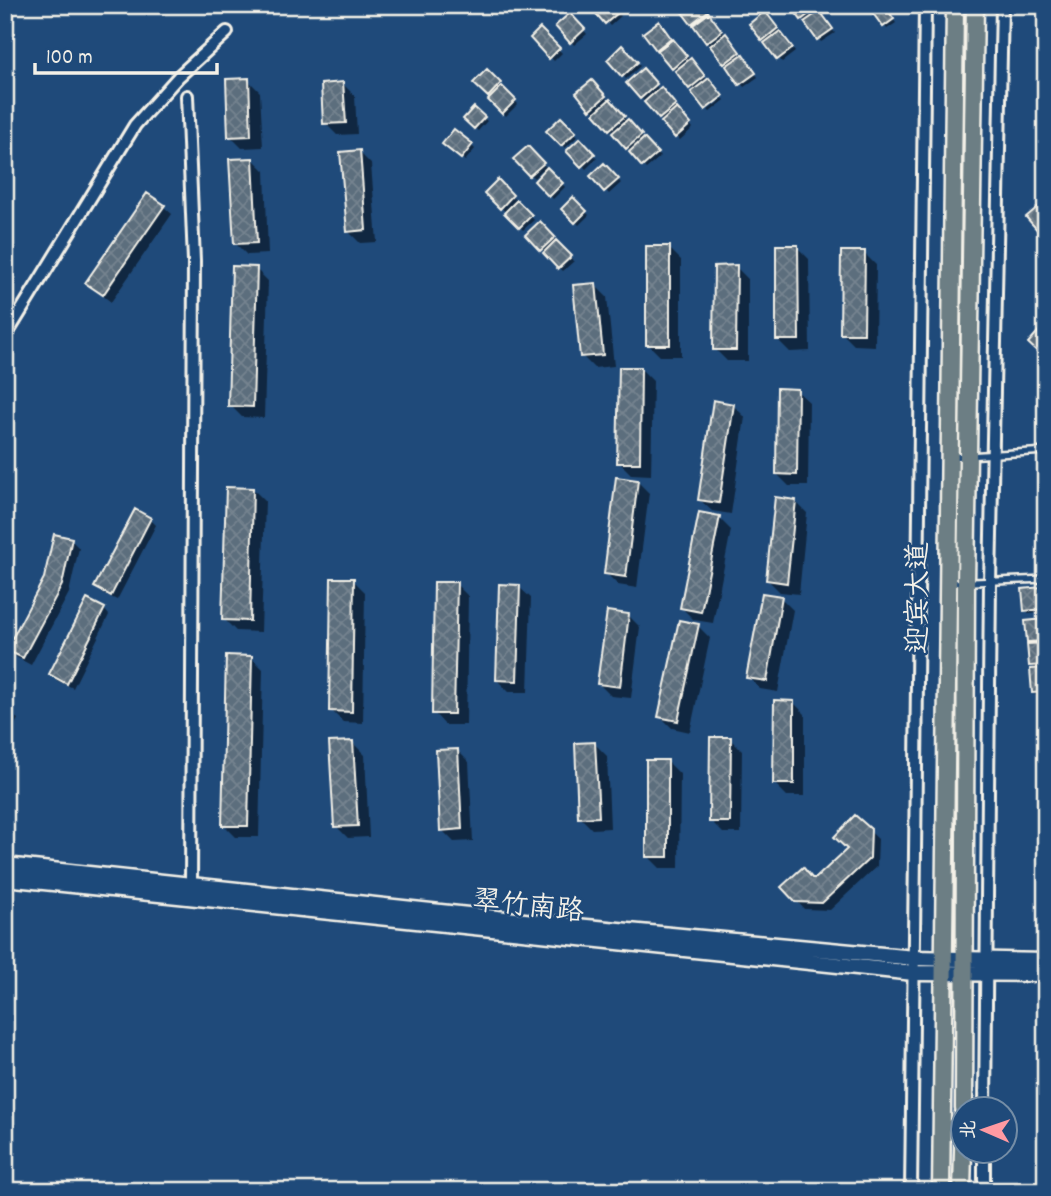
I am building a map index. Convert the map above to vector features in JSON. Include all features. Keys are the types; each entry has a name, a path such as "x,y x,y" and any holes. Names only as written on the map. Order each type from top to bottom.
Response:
{"main road":[{"name":"迎宾大道","path":"941,1191 955,5"},
{"name":"迎宾大道","path":"964,1094 966,583 975,5"},
{"name":"翠竹南路","path":"5,865 914,965"},
{"name":"翠竹南路","path":"5,877 914,965 986,967 1046,961"},
{"name":"翠竹南路","path":"986,967 1046,974"},
{"name":"迎宾大道","path":"962,1191 963,1164"}],"street":[{"path":"911,1191 925,5"},
{"path":"985,1094 990,583 1002,5"},
{"path":"5,337 135,125 179,76 227,32"},
{"path":"187,96 194,261 191,886"},
{"path":"984,1164 984,1191"}],"lane":[{"path":"948,457 1046,451"},
{"path":"947,583 1046,579"}],"building":[{"path":"593,5 614,5 619,12 605,24 591,8"},
{"path":"704,5 708,11 691,24 678,7"},
{"path":"790,5 815,5 817,8 801,20"},
{"path":"873,5 884,5 894,19 883,27 869,8"},
{"path":"765,11 778,28 762,41 749,24"},
{"path":"820,11 833,29 817,40 804,22"},
{"path":"570,13 585,29 570,43 555,26"},
{"path":"709,13 722,31 706,43 693,25"},
{"path":"659,21 671,38 656,50 643,33"},
{"path":"540,28 560,48 549,59 530,38"},
{"path":"780,31 793,48 777,60 764,43"},
{"path":"726,33 740,52 724,64 710,46"},
{"path":"673,39 687,56 672,69 657,51"},
{"path":"622,45 638,62 622,77 607,60"},
{"path":"743,54 756,73 739,85 726,66"},
{"path":"691,58 705,76 689,89 675,71"},
{"path":"643,68 657,84 640,99 626,83"},
{"path":"487,69 501,83 488,97 473,83"},
{"path":"249,78 251,136 228,137 226,79"},
{"path":"709,78 723,96 705,110 691,92"},
{"path":"592,80 606,96 590,110 576,93"},
{"path":"343,82 346,123 323,124 321,84"},
{"path":"502,86 516,100 502,114 488,100"},
{"path":"661,87 676,105 659,119 644,102"},
{"path":"610,99 625,116 609,130 594,113"},
{"path":"474,107 485,117 474,129 463,119"},
{"path":"677,108 691,124 675,138 661,122"},
{"path":"561,117 576,132 561,146 546,131"},
{"path":"628,119 642,135 626,149 612,133"},
{"path":"454,129 473,144 461,159 442,144"},
{"path":"580,138 595,154 581,167 566,151"},
{"path":"644,138 658,153 642,167 629,152"},
{"path":"528,146 544,163 529,176 513,159"},
{"path":"360,150 366,230 347,232 340,152"},
{"path":"253,158 257,243 234,244 229,159"},
{"path":"604,163 619,179 604,192 590,176"},
{"path":"547,167 563,183 549,197 534,181"},
{"path":"498,179 513,195 500,209 484,193"},
{"path":"147,193 165,205 103,295 85,283"},
{"path":"573,197 587,211 575,223 561,209"},
{"path":"517,200 532,215 519,228 504,213"},
{"path":"1040,205 1046,211 1046,228 1040,233 1026,217"},
{"path":"540,221 555,237 540,251 525,235"},
{"path":"556,240 572,256 558,269 543,253"},
{"path":"776,245 798,245 799,340 776,340"},
{"path":"646,246 670,246 670,345 646,345"},
{"path":"841,251 865,251 864,334 840,334"},
{"path":"737,265 736,350 713,350 714,266"},
{"path":"232,266 257,267 253,407 228,406"},
{"path":"596,283 603,355 580,357 573,285"},
{"path":"1043,326 1046,329 1046,352 1042,356 1028,343"},
{"path":"619,367 641,367 640,463 617,463"},
{"path":"777,388 798,389 797,475 776,474"},
{"path":"713,400 734,404 719,503 698,500"},
{"path":"616,477 638,480 626,577 604,574"},
{"path":"226,487 253,488 250,621 222,620"},
{"path":"775,497 796,500 787,583 766,580"},
{"path":"135,509 151,518 111,596 94,587"},
{"path":"699,512 720,516 701,612 680,608"},
{"path":"54,534 72,538 62,585 23,658 6,650 44,578"},
{"path":"331,578 354,578 352,712 329,711"},
{"path":"434,582 457,582 454,714 432,714"},
{"path":"499,584 520,585 517,681 496,680"},
{"path":"1042,587 1044,609 1024,611 1022,589"},
{"path":"762,593 782,596 767,681 746,678"},
{"path":"87,599 105,608 67,684 49,674"},
{"path":"607,611 629,614 620,687 597,684"},
{"path":"1044,619 1046,641 1027,642 1025,621"},
{"path":"679,620 699,624 678,721 658,717"},
{"path":"1046,643 1046,665 1029,666 1027,644"},
{"path":"226,655 252,656 248,826 222,826"},
{"path":"1046,668 1046,692 1032,693 1030,669"},
{"path":"774,700 794,701 794,784 773,784"},
{"path":"710,737 731,737 730,822 709,822"},
{"path":"353,741 358,826 334,827 329,742"},
{"path":"595,742 599,817 578,818 575,743"},
{"path":"458,749 462,829 440,831 436,750"},
{"path":"646,760 668,760 668,857 646,857"},
{"path":"855,815 871,829 870,858 822,903 795,902 781,887 803,867 812,878 816,878 847,849 834,837"}]}
